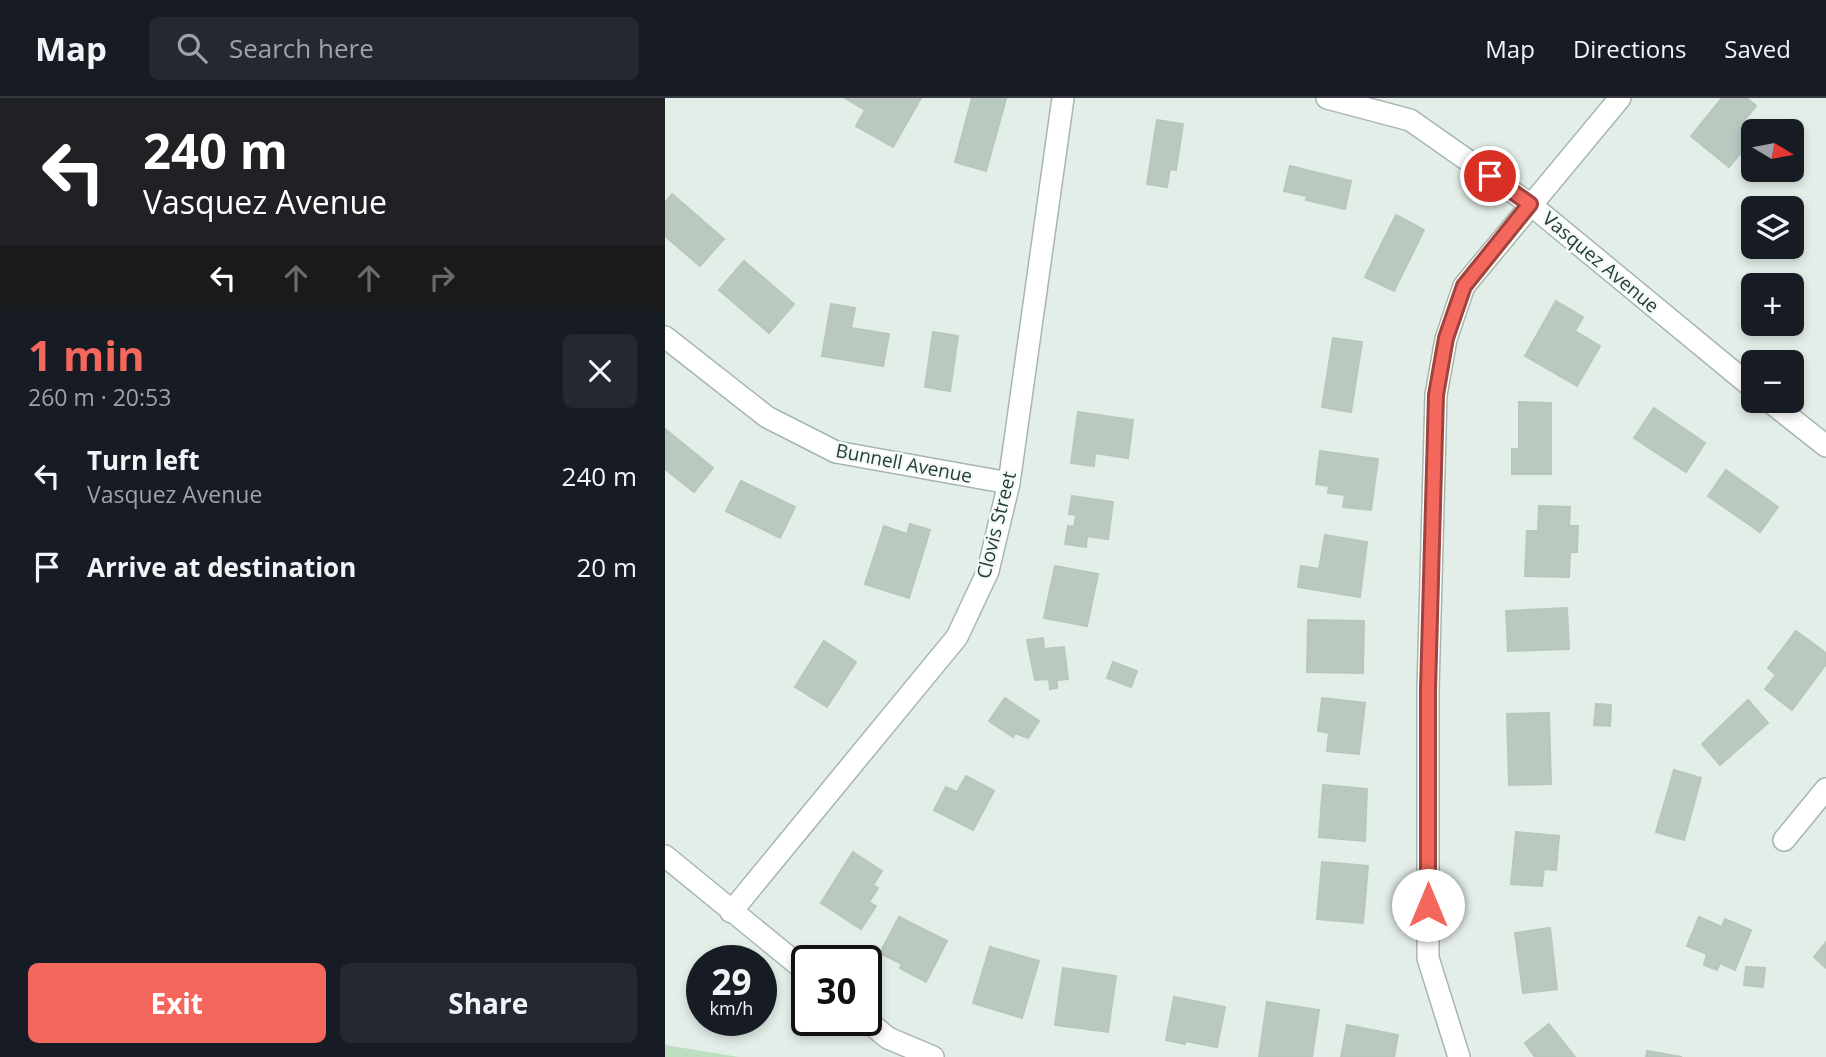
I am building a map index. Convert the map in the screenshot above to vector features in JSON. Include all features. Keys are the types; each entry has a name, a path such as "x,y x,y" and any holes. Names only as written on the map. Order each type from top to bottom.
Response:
{"street":[{"name":"Clovis Street","path":"731,912 957,637 988,571 1009,483 1063,98"},
{"name":"Vasquez Avenue","path":"1327,98 1410,120 1530,204 1741,378"},
{"path":"1459,1057 1428,958 1428,690 1436,395 1446,338 1464,286 1620,98"},
{"name":"Bunnell Avenue","path":"665,337 768,417 837,452 1009,483"},
{"path":"1784,413 1826,446"},
{"path":"1784,840 1826,789"},
{"path":"665,856 791,959"},
{"path":"882,1033 933,1057"}],"green space":[{"path":"665,1045 739,1057 665,1057"}],"building":[{"path":"845,98 921,98 893,147 856,126 865,110"},
{"path":"972,98 1006,99 986,171 955,162"},
{"path":"1722,98 1747,98 1756,106 1745,119 1741,119 1741,152 1729,167 1691,136"},
{"path":"1157,120 1183,124 1176,170 1170,169 1167,187 1147,184"},
{"path":"1290,166 1351,181 1345,209 1306,200 1307,196 1284,191"},
{"path":"672,194 724,239 700,266 665,236 665,203"},
{"path":"1396,215 1424,230 1394,291 1365,277"},
{"path":"744,261 794,304 769,333 719,290"},
{"path":"1556,301 1583,317 1575,331 1600,346 1577,386 1525,356"},
{"path":"831,304 855,308 851,328 889,334 883,366 822,356"},
{"path":"933,332 958,336 950,391 925,387"},
{"path":"1333,338 1362,342 1351,412 1322,407"},
{"path":"1519,402 1551,403 1551,474 1512,474 1512,449 1519,449"},
{"path":"1654,408 1705,443 1686,472 1634,438"},
{"path":"1078,412 1133,420 1128,458 1095,453 1094,466 1071,463"},
{"path":"665,429 713,468 694,492 665,469"},
{"path":"1320,451 1378,459 1371,510 1343,507 1345,495 1328,493 1329,486 1316,484"},
{"path":"1726,470 1778,507 1760,532 1708,496"},
{"path":"741,481 795,507 780,538 726,511"},
{"path":"1072,496 1113,502 1108,539 1087,536 1086,547 1065,544 1068,526 1074,527 1076,515 1069,514"},
{"path":"1539,506 1570,507 1569,526 1578,526 1577,552 1570,552 1569,577 1525,576 1527,531 1538,531"},
{"path":"910,524 930,530 909,598 865,584 884,526 907,534"},
{"path":"1325,535 1367,542 1360,597 1298,587 1301,566 1319,569"},
{"path":"1055,566 1098,574 1087,626 1044,618"},
{"path":"1567,608 1569,649 1508,651 1506,611"},
{"path":"1308,620 1364,621 1363,673 1307,672"},
{"path":"1796,631 1826,653 1826,664 1792,710 1765,689 1776,675 1768,668"},
{"path":"1043,638 1044,649 1064,647 1068,679 1057,680 1057,688 1050,689 1049,679 1035,680 1027,640"},
{"path":"824,641 856,662 827,707 795,687"},
{"path":"1113,662 1137,671 1131,687 1107,678"},
{"path":"1005,698 1039,721 1028,738 1015,733 1013,737 989,721"},
{"path":"1322,698 1365,703 1359,754 1327,751 1329,733 1318,731"},
{"path":"1748,700 1768,723 1720,765 1702,744"},
{"path":"1596,704 1611,705 1610,726 1594,725"},
{"path":"1549,713 1551,784 1509,785 1507,714"},
{"path":"1674,770 1701,778 1684,840 1656,832"},
{"path":"966,776 994,791 973,830 934,810 946,787 957,792"},
{"path":"1323,785 1367,789 1365,841 1319,837"},
{"path":"1516,832 1559,836 1556,870 1544,869 1542,886 1511,884"},
{"path":"853,852 882,871 873,885 878,888 869,902 876,906 861,929 821,903"},
{"path":"1322,862 1368,866 1363,923 1317,919"},
{"path":"899,917 947,941 926,982 900,968 902,964 882,954"},
{"path":"1699,917 1722,927 1725,919 1751,930 1735,970 1720,963 1717,970 1704,965 1707,954 1687,946"},
{"path":"1550,928 1557,989 1523,993 1515,933"},
{"path":"1826,942 1826,968 1814,957"},
{"path":"990,947 1039,961 1022,1018 973,1003"},
{"path":"1746,967 1765,968 1763,987 1744,985"},
{"path":"1063,968 1116,976 1108,1032 1055,1025"},
{"path":"1174,997 1225,1007 1217,1047 1166,1040"},
{"path":"1267,1002 1319,1010 1312,1057 1259,1057"},
{"path":"1549,1024 1575,1057 1535,1057 1525,1043"},
{"path":"1347,1025 1398,1035 1394,1057 1341,1057"},
{"path":"1647,1051 1682,1057 1646,1057"}],"route":[{"path":"1428,905 1428,690 1436,395 1446,338 1464,286 1530,204 1490,176"}]}
